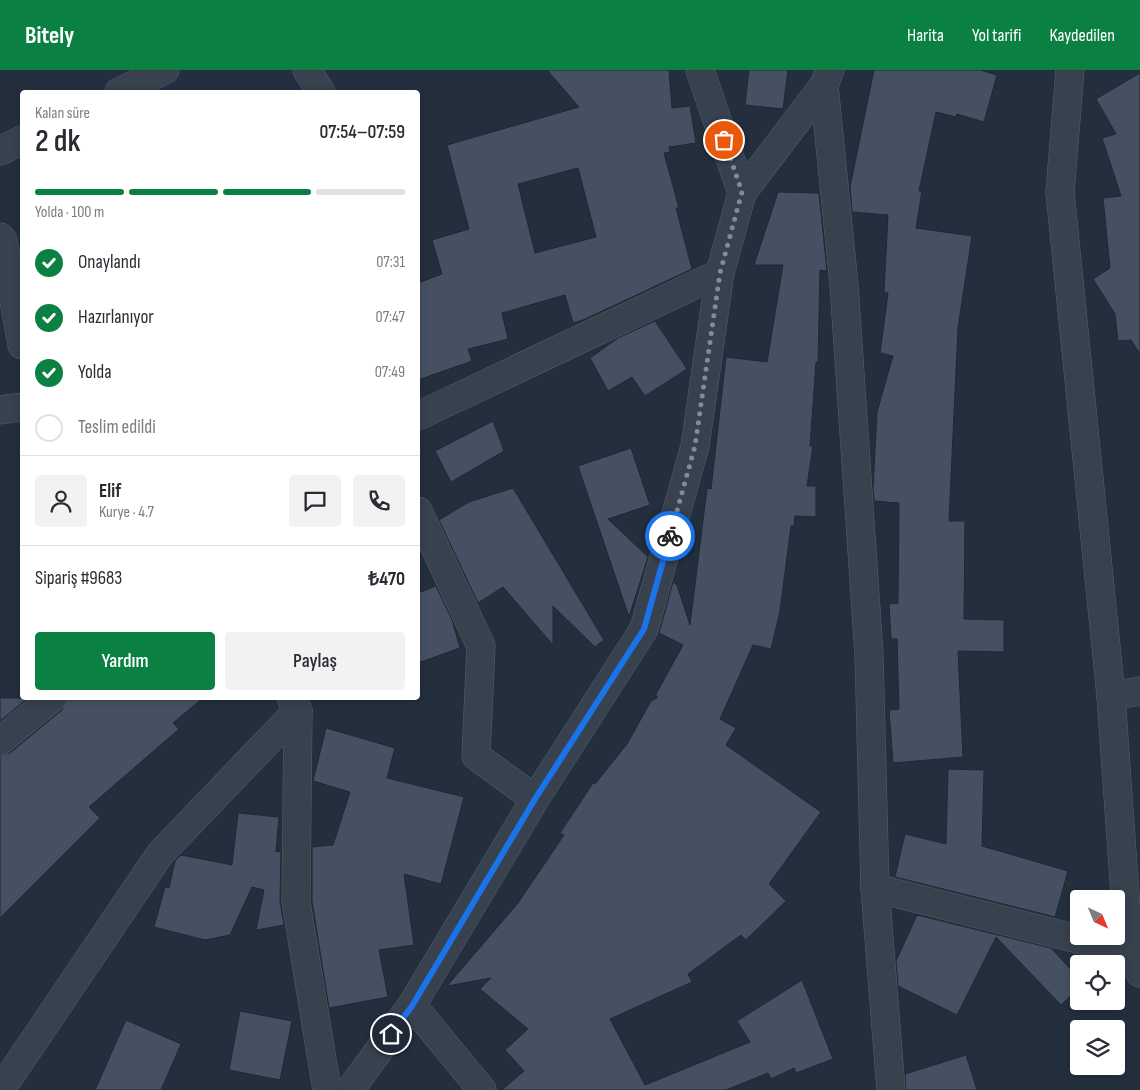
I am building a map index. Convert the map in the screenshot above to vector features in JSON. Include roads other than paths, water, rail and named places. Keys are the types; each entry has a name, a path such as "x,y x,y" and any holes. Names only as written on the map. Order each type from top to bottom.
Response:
{"street":[{"path":"123,90 164,70"},
{"path":"307,70 320,90"},
{"path":"700,70 742,192"},
{"path":"875,888 1135,962 1111,696 1060,192 1070,70"},
{"path":"350,1090 412,1006 535,799 644,629 695,446 720,273 742,192 827,77"},
{"path":"827,77 844,285 869,654 875,888 891,1090"},
{"path":"0,151 20,141"},
{"path":"9,239 20,329"},
{"path":"420,415 720,273"},
{"path":"0,410 20,407"},
{"path":"420,515 480,646 476,756 535,799"},
{"path":"1111,696 1140,691"},
{"path":"0,741 50,700"},
{"path":"0,1085 8,1078 160,854 294,704"},
{"path":"294,704 296,902 327,1090"},
{"path":"412,1006 482,1090"}]}
